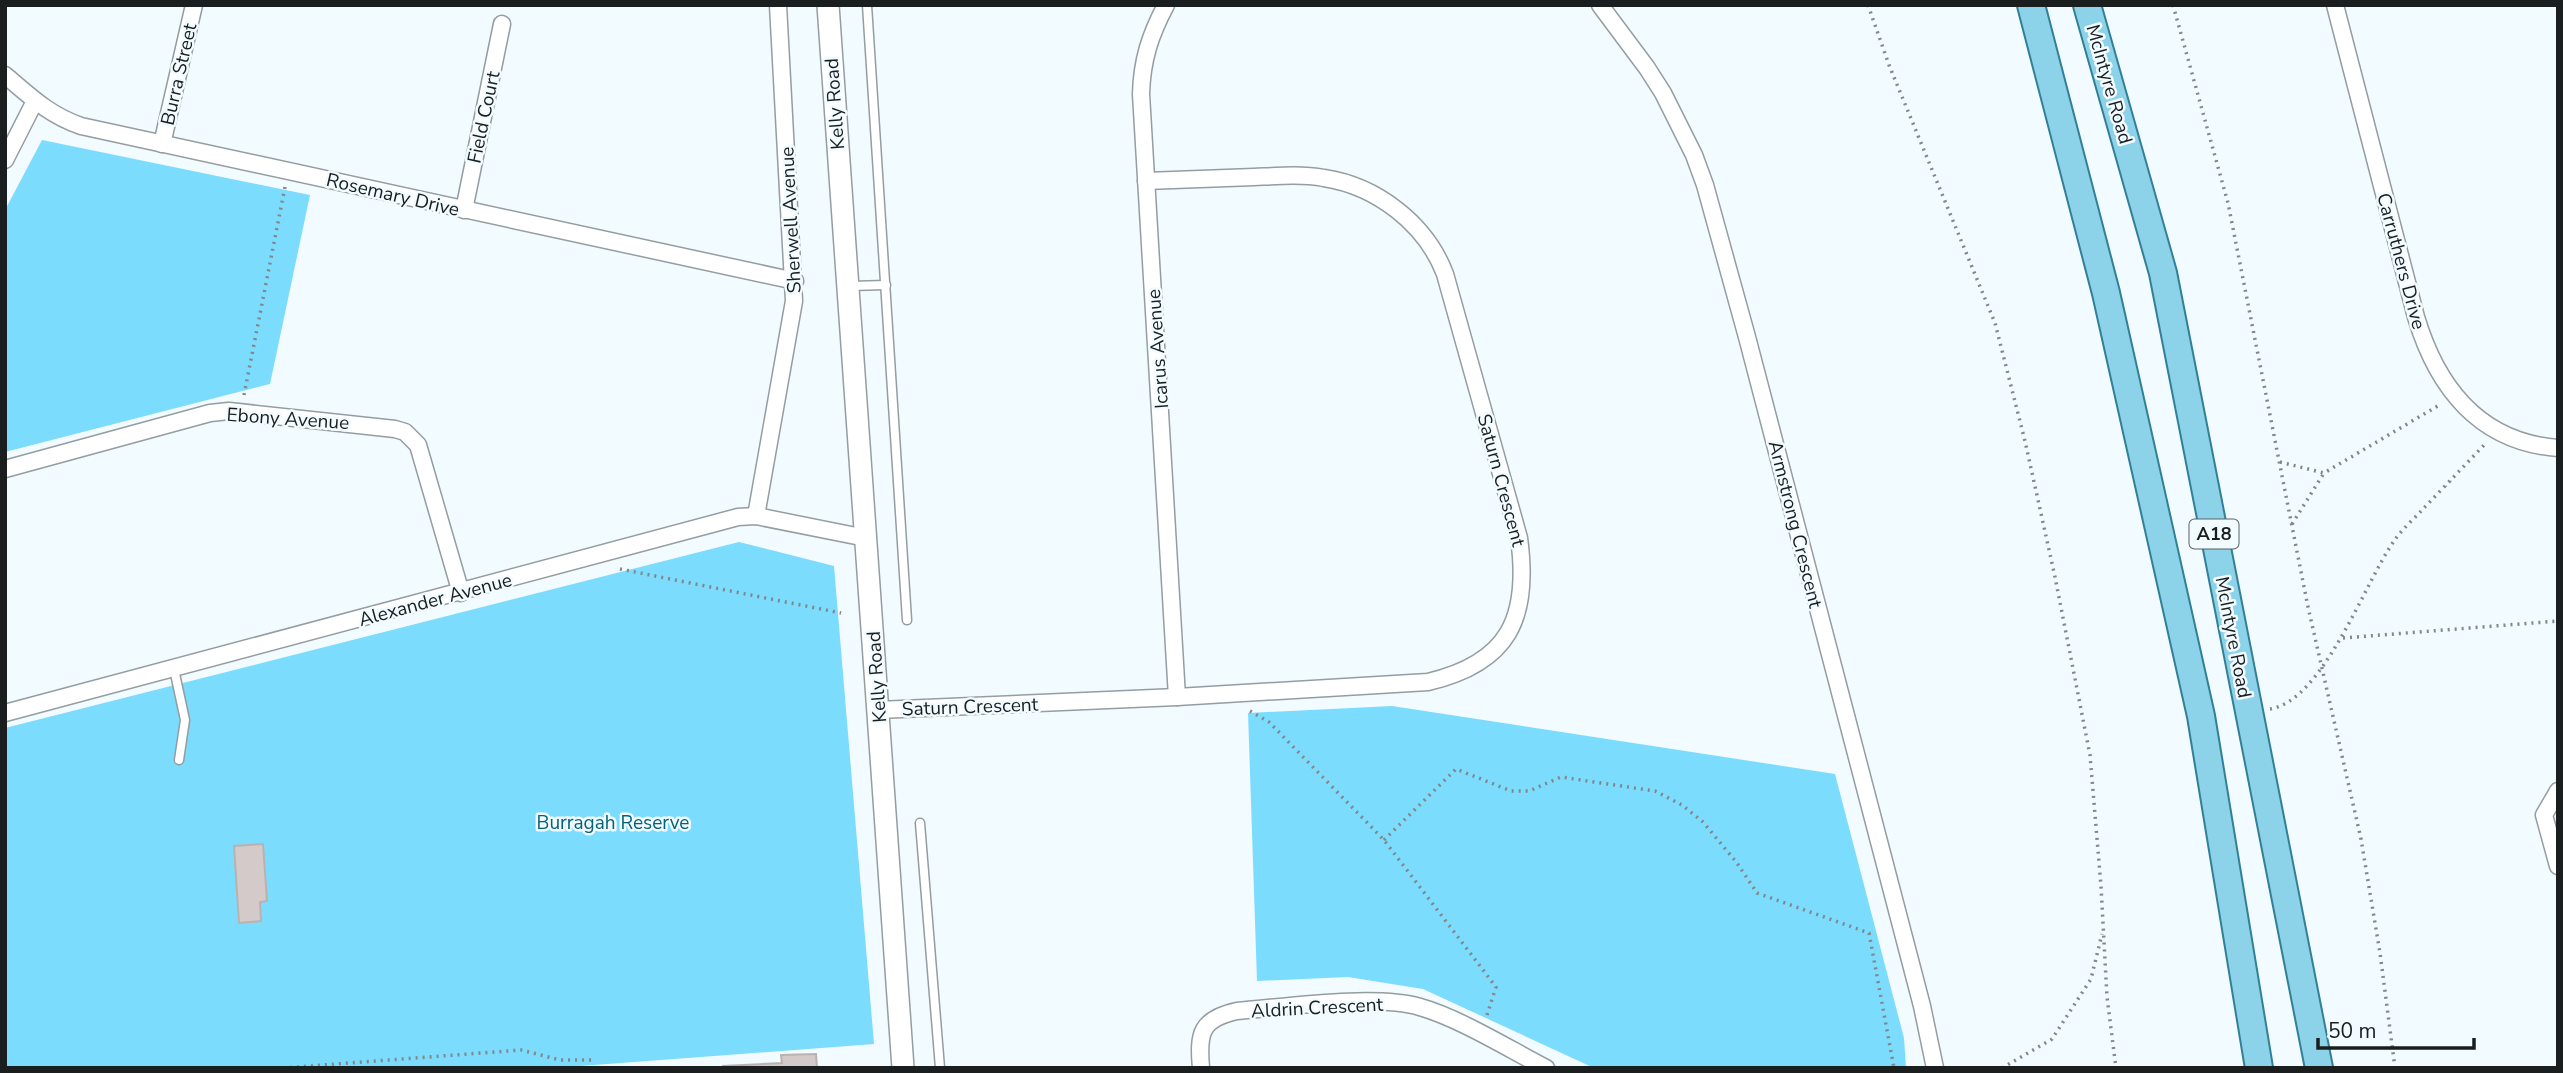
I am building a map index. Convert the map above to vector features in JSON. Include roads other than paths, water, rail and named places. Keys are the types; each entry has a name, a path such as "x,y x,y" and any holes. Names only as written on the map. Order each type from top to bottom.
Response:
{"main road":[{"name":"A18","path":"2031,5 2106,293 2201,716 2259,1068"},
{"name":"McIntyre Road","path":"2087,5 2163,273 2319,1068"}],"street":[{"name":"Burra Street","path":"162,144 194,5"},
{"name":"Sherwell Avenue","path":"756,516 790,335 795,281 778,5"},
{"name":"Kelly Road","path":"828,5 903,1068"},
{"name":"Icarus Avenue","path":"1166,5 1148,41 1141,75 1177,697"},
{"name":"Armstrong Crescent","path":"1600,5 1663,93 1694,155 1705,185 1748,337 1922,1006 1934,1068"},
{"name":"Carruthers Drive","path":"2335,5 2416,317 2432,363 2455,396 2468,409 2498,430 2520,440 2558,448"},
{"name":"Field Court","path":"464,210 502,23"},
{"name":"Rosemary Drive","path":"5,75 60,119 162,144 795,281"},
{"path":"5,160 35,101"},
{"name":"Saturn Crescent","path":"878,710 1177,697 1428,682 1471,669 1497,650 1513,621 1522,587 1519,538 1445,274 1432,246 1420,230 1375,196 1348,184 1324,178 1296,176 1146,181"},
{"name":"Ebony Avenue","path":"5,469 210,413 241,411 381,426 405,432 418,444 461,593"},
{"name":"Alexander Avenue","path":"5,713 738,517 756,516 866,538"},
{"path":"2558,791 2544,815 2558,866"},
{"name":"Aldrin Crescent","path":"1201,1068 1199,1044 1202,1032 1210,1021 1221,1014 1323,1004 1396,1003 1419,1006 1546,1068"}],"lane":[{"name":"Kelly Road","path":"867,5 907,620"},
{"path":"847,286 886,285"},
{"path":"174,669 186,720 179,760"},
{"path":"920,823 940,1068"}],"park label":[{"name":"Burragah Reserve","path":"613,822"}]}
